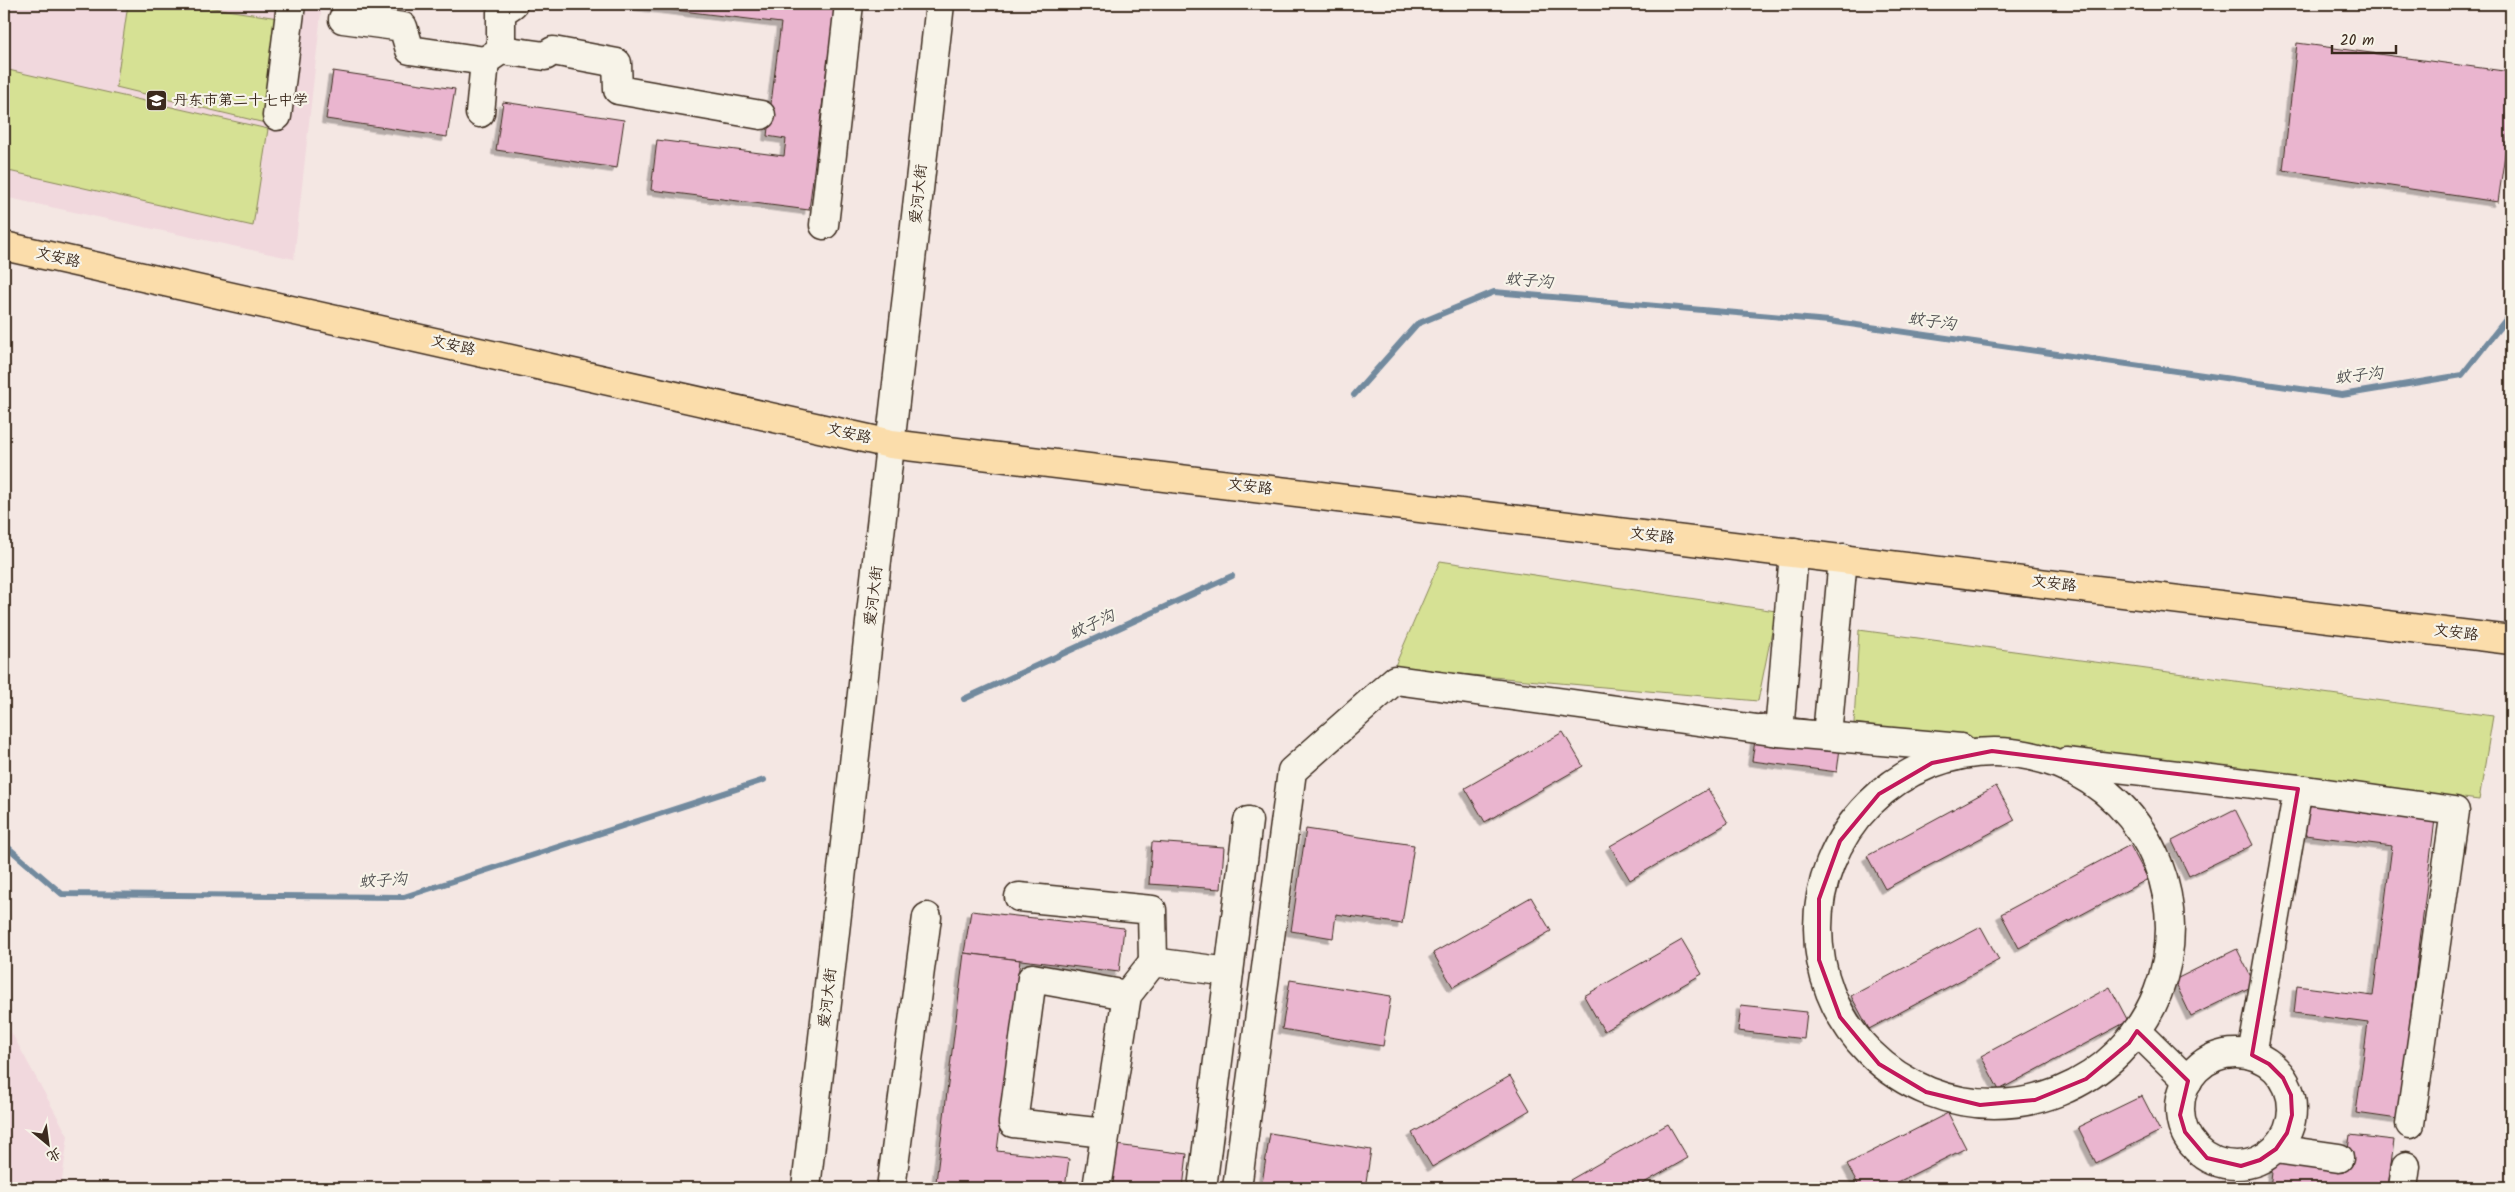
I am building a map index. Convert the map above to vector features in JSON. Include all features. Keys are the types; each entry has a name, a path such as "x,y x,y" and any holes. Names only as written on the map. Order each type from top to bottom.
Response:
{"main road":[{"name":"文安路","path":"4,246 891,444 2511,640"}],"street":[{"path":"277,116 290,4"},
{"path":"480,113 501,12 513,4"},
{"path":"824,225 849,4"},
{"name":"爱河大街","path":"806,1188 940,4"},
{"path":"343,19 403,27 410,50 545,56 553,51 617,63 618,90 762,115"},
{"path":"1779,732 1794,553"},
{"path":"1827,736 1843,558"},
{"path":"1237,1188 1292,771 1395,680 1779,732 1992,751 2053,761 2298,789 2455,811 2410,1124"},
{"path":"1992,751 1932,763 1879,794 1840,841 1819,898 1819,960 1840,1017 1879,1064 1926,1092 1980,1105 2035,1100 2086,1079 2129,1044 2158,996 2171,943 2167,888 2146,837 2106,791 2053,761"},
{"path":"2252,1055 2298,789"},
{"path":"1202,1188 1248,821"},
{"path":"1018,898 1152,910 1153,962 1127,994 1097,1188"},
{"path":"891,1188 927,917"},
{"path":"1153,962 1229,972"},
{"path":"1105,1133 1013,1123 1032,978 1127,994"},
{"path":"2136,1031 2188,1081"},
{"path":"2232,1054 2252,1055 2269,1064 2283,1078 2291,1095 2292,1115 2287,1134 2276,1149 2240,1177 2224,1164 2207,1158 2194,1146 2185,1132 2180,1115 2182,1098 2188,1081 2199,1068 2214,1058 2232,1054"},
{"path":"2276,1149 2339,1158"}],"highlighted area":[{"path":"1992,751 2298,789 2252,1055 2269,1064 2283,1078 2291,1095 2292,1115 2287,1133 2276,1149 2260,1160 2241,1166 2207,1158 2185,1132 2180,1115 2188,1081 2137,1031 2129,1043 2086,1079 2035,1100 1980,1105 1926,1092 1879,1064 1840,1017 1819,960 1819,899 1840,841 1879,794 1932,763"}],"shaded area":[{"name":"丹东市第二十七中学","path":"4,4 322,4 294,259 4,197"},
{"path":"4,1019 68,1136 61,1188 4,1188"}],"green space":[{"path":"128,4 187,4 278,18 265,123 116,87"},
{"path":"4,69 268,129 253,226 4,170"},
{"path":"1440,561 1776,611 1758,701 1394,668"},
{"path":"1859,630 2493,716 2479,800 1854,723"}],"building":[{"path":"625,4 835,4 809,210 651,190 657,140 784,156 786,139 767,136 781,23"},
{"path":"2297,43 2511,72 2511,113 2498,202 2283,170"},
{"path":"333,71 455,89 447,137 326,119"},
{"path":"503,102 624,120 617,168 496,150"},
{"path":"1759,713 1843,724 1837,772 1752,761"},
{"path":"1563,732 1583,766 1485,822 1465,788"},
{"path":"1996,786 2015,820 1885,889 1867,856"},
{"path":"1708,789 1728,823 1630,880 1610,846"},
{"path":"2309,801 2435,819 2398,1119 2356,1113 2368,1023 2294,1013 2297,986 2373,996 2392,846 2305,835"},
{"path":"2235,809 2253,845 2189,876 2172,841"},
{"path":"1306,829 1414,845 1402,924 1336,914 1333,938 1291,931"},
{"path":"1152,842 1224,847 1221,889 1149,884"},
{"path":"2130,845 2148,879 2019,948 2001,914"},
{"path":"1531,897 1551,931 1453,987 1433,953"},
{"path":"971,911 1124,928 1119,972 964,953"},
{"path":"1981,927 1999,960 1869,1029 1851,996"},
{"path":"1682,940 1702,974 1604,1031 1584,996"},
{"path":"2237,949 2255,985 2191,1016 2174,980"},
{"path":"964,953 1020,960 997,1151 1069,1159 1065,1188 989,1188 936,1182"},
{"path":"1290,980 1391,996 1383,1046 1282,1029"},
{"path":"2110,987 2128,1021 1999,1090 1981,1056"},
{"path":"1741,1005 1807,1012 1804,1039 1738,1031"},
{"path":"1510,1076 1530,1110 1432,1167 1412,1133"},
{"path":"2142,1096 2160,1131 2096,1163 2078,1127"},
{"path":"1948,1113 1966,1148 1886,1188 1860,1188 1847,1164"},
{"path":"1668,1124 1688,1158 1635,1188 1575,1188 1570,1180"},
{"path":"1270,1133 1371,1150 1365,1188 1295,1188 1262,1183"},
{"path":"2350,1135 2394,1140 2388,1188 2270,1188 2273,1163 2345,1172"},
{"path":"1116,1145 1187,1154 1183,1188 1111,1187"},
{"path":"1821,1180 1825,1188 1804,1188"}],"waterway":[{"name":"蚊子沟","path":"1354,395 1417,324 1494,292 1829,321 2342,395 2462,375 2511,313"},
{"name":"蚊子沟","path":"964,699 1232,576"},
{"name":"蚊子沟","path":"4,844 62,894 404,897 764,780"}],"place":[{"name":"丹东市第二十七中学","path":"157,101"}]}
